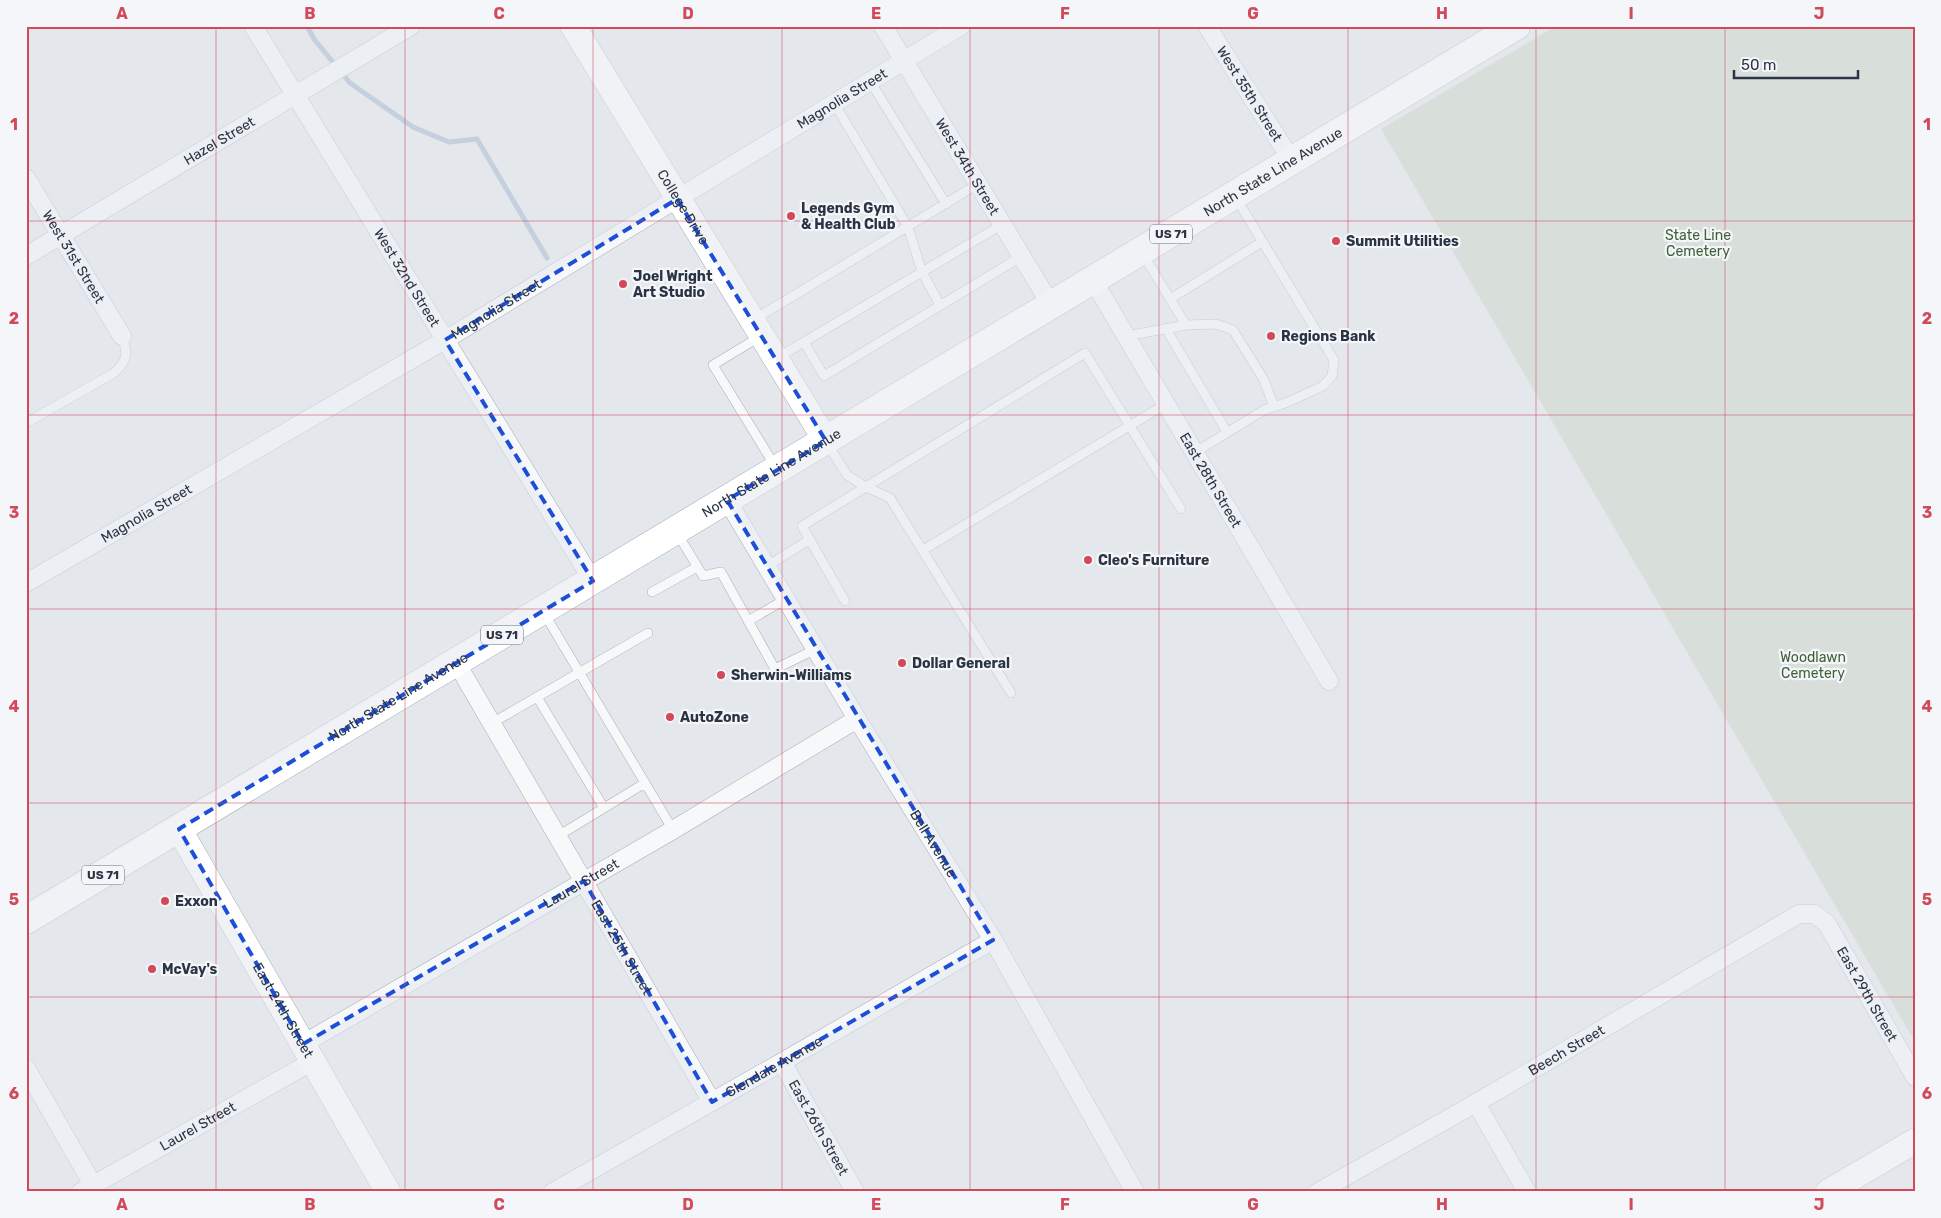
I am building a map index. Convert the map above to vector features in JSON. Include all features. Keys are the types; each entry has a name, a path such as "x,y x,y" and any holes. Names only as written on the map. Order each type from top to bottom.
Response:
{"main road":[{"name":"North State Line Avenue","path":"26,920 1516,26"}],"street":[{"name":"West 32nd Street","path":"253,26 592,581"},
{"name":"Hazel Street","path":"26,256 411,26"},
{"name":"College Drive","path":"573,26 826,441"},
{"name":"West 34th Street","path":"883,26 1052,305"},
{"name":"Magnolia Street","path":"26,583 445,340 961,26"},
{"name":"West 35th Street","path":"1207,26 1292,161"},
{"name":"West 31st Street","path":"26,178 122,336"},
{"name":"East 28th Street","path":"1093,280 1329,681"},
{"name":"Bell Avenue","path":"726,500 992,940 1132,1191"},
{"name":"East 25th Street","path":"456,662 712,1102"},
{"name":"Laurel Street","path":"91,1189 584,881 673,830 857,719"},
{"name":"East 24th Street","path":"179,829 388,1192"},
{"name":"Beech Street","path":"1318,1192 1476,1102 1791,917 1807,912 1814,914"},
{"name":"East 29th Street","path":"1814,914 1827,924 1915,1077"},
{"name":"Glendale Avenue","path":"553,1192 992,940"},
{"name":"East 26th Street","path":"782,1062 855,1192"},
{"path":"26,1068 91,1189"},
{"path":"1476,1102 1527,1192"},
{"path":"1828,1192 1915,1141"}],"lane":[{"path":"870,81 946,204"},
{"path":"834,103 908,227 922,272 940,305"},
{"path":"778,470 713,365 757,329 908,227 978,184"},
{"path":"1194,453 1264,410 1305,395 1323,386 1332,376 1334,360 1234,196"},
{"path":"776,359 1003,224"},
{"path":"1170,299 1262,242"},
{"path":"1142,251 1186,325"},
{"path":"804,342 824,376 1022,256"},
{"path":"1126,336 1186,325 1216,324 1233,330 1264,380 1274,407"},
{"path":"1166,329 1227,432"},
{"path":"26,424 114,373 126,358 126,346 122,336"},
{"path":"846,601 802,526 864,486 1085,353 1181,509"},
{"path":"923,550 1166,404"},
{"path":"826,441 847,475 864,486 890,498 1011,693"},
{"path":"675,531 703,576 721,572 775,669 816,649"},
{"path":"767,566 810,540"},
{"path":"652,592 697,567"},
{"path":"748,621 786,599"},
{"path":"542,611 673,830"},
{"path":"492,723 648,633"},
{"path":"537,697 604,808"},
{"path":"558,836 645,783"}],"highlighted area":[{"path":"677,199 826,441 727,500 993,940 712,1102 584,881 303,1044 179,829 593,581 445,340"}],"green space":[{"name":"State Line Cemetery","path":"1556,26 1915,26 1915,1042 1381,129"}],"waterway":[{"path":"307,26 314,39 350,83 413,127 449,142 477,139 547,258"}],"place":[{"name":"Legends Gym & Health Club","path":"791,216"},
{"name":"Summit Utilities","path":"1336,241"},
{"name":"Joel Wright Art Studio","path":"623,284"},
{"name":"Regions Bank","path":"1271,336"},
{"name":"Cleo's Furniture","path":"1088,560"},
{"name":"Dollar General","path":"902,663"},
{"name":"Sherwin-Williams","path":"721,675"},
{"name":"AutoZone","path":"670,717"},
{"name":"Exxon","path":"165,901"},
{"name":"McVay's","path":"152,969"}],"park label":[{"name":"Woodlawn Cemetery","path":"1813,666"}]}
